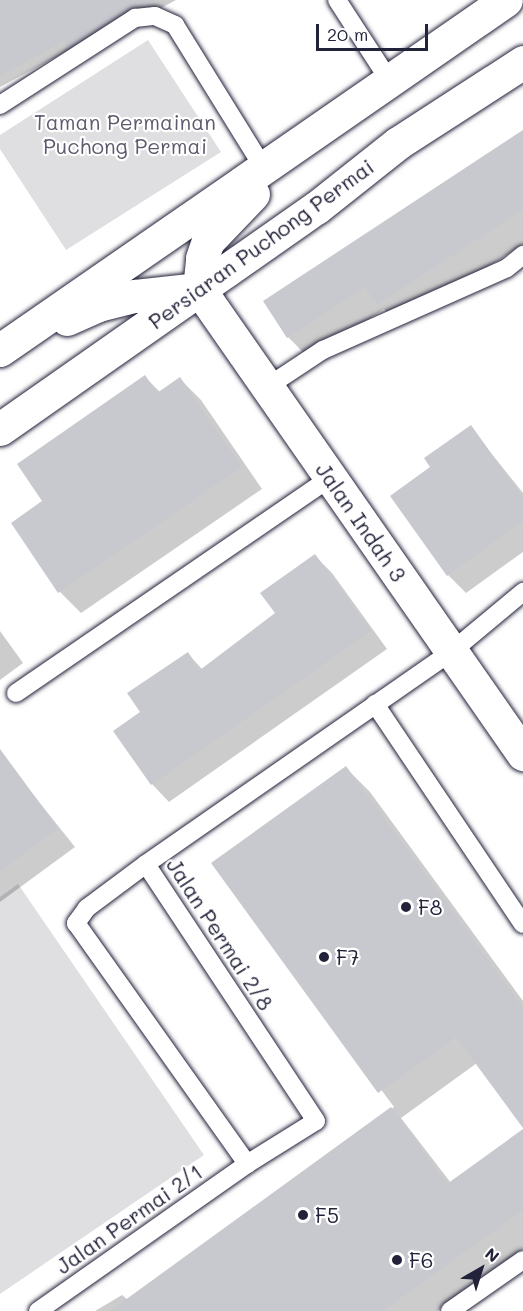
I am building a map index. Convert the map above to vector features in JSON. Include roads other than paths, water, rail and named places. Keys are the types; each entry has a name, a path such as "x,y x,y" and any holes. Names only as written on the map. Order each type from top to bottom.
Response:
{"street":[{"path":"1,349 506,0"},
{"name":"Persiaran Puchong Permai","path":"0,429 316,208 398,143 523,62"},
{"path":"1,349 99,305 199,289 208,241 310,135"},
{"name":"Jalan Indah 3","path":"199,289 523,754"}],"lane":[{"path":"337,0 389,80"},
{"path":"0,105 135,18 155,16 175,26 263,167"},
{"path":"267,387 323,350 507,268 523,255"},
{"path":"16,693 330,478"},
{"name":"Jalan Permai 2/8","path":"247,1164 316,1121 146,864 451,652 523,592"},
{"path":"375,704 523,924"},
{"path":"146,864 87,908 76,923 247,1164"},
{"name":"Jalan Permai 2/1","path":"38,1311 247,1164"},
{"path":"450,1311 523,1260"}],"place":[{"name":"F8","path":"406,907"},
{"name":"F7","path":"324,957"},
{"name":"F5","path":"303,1215"},
{"name":"F6","path":"397,1260"}],"park label":[{"name":"Taman Permainan Puchong Permai","path":"125,134"}]}
